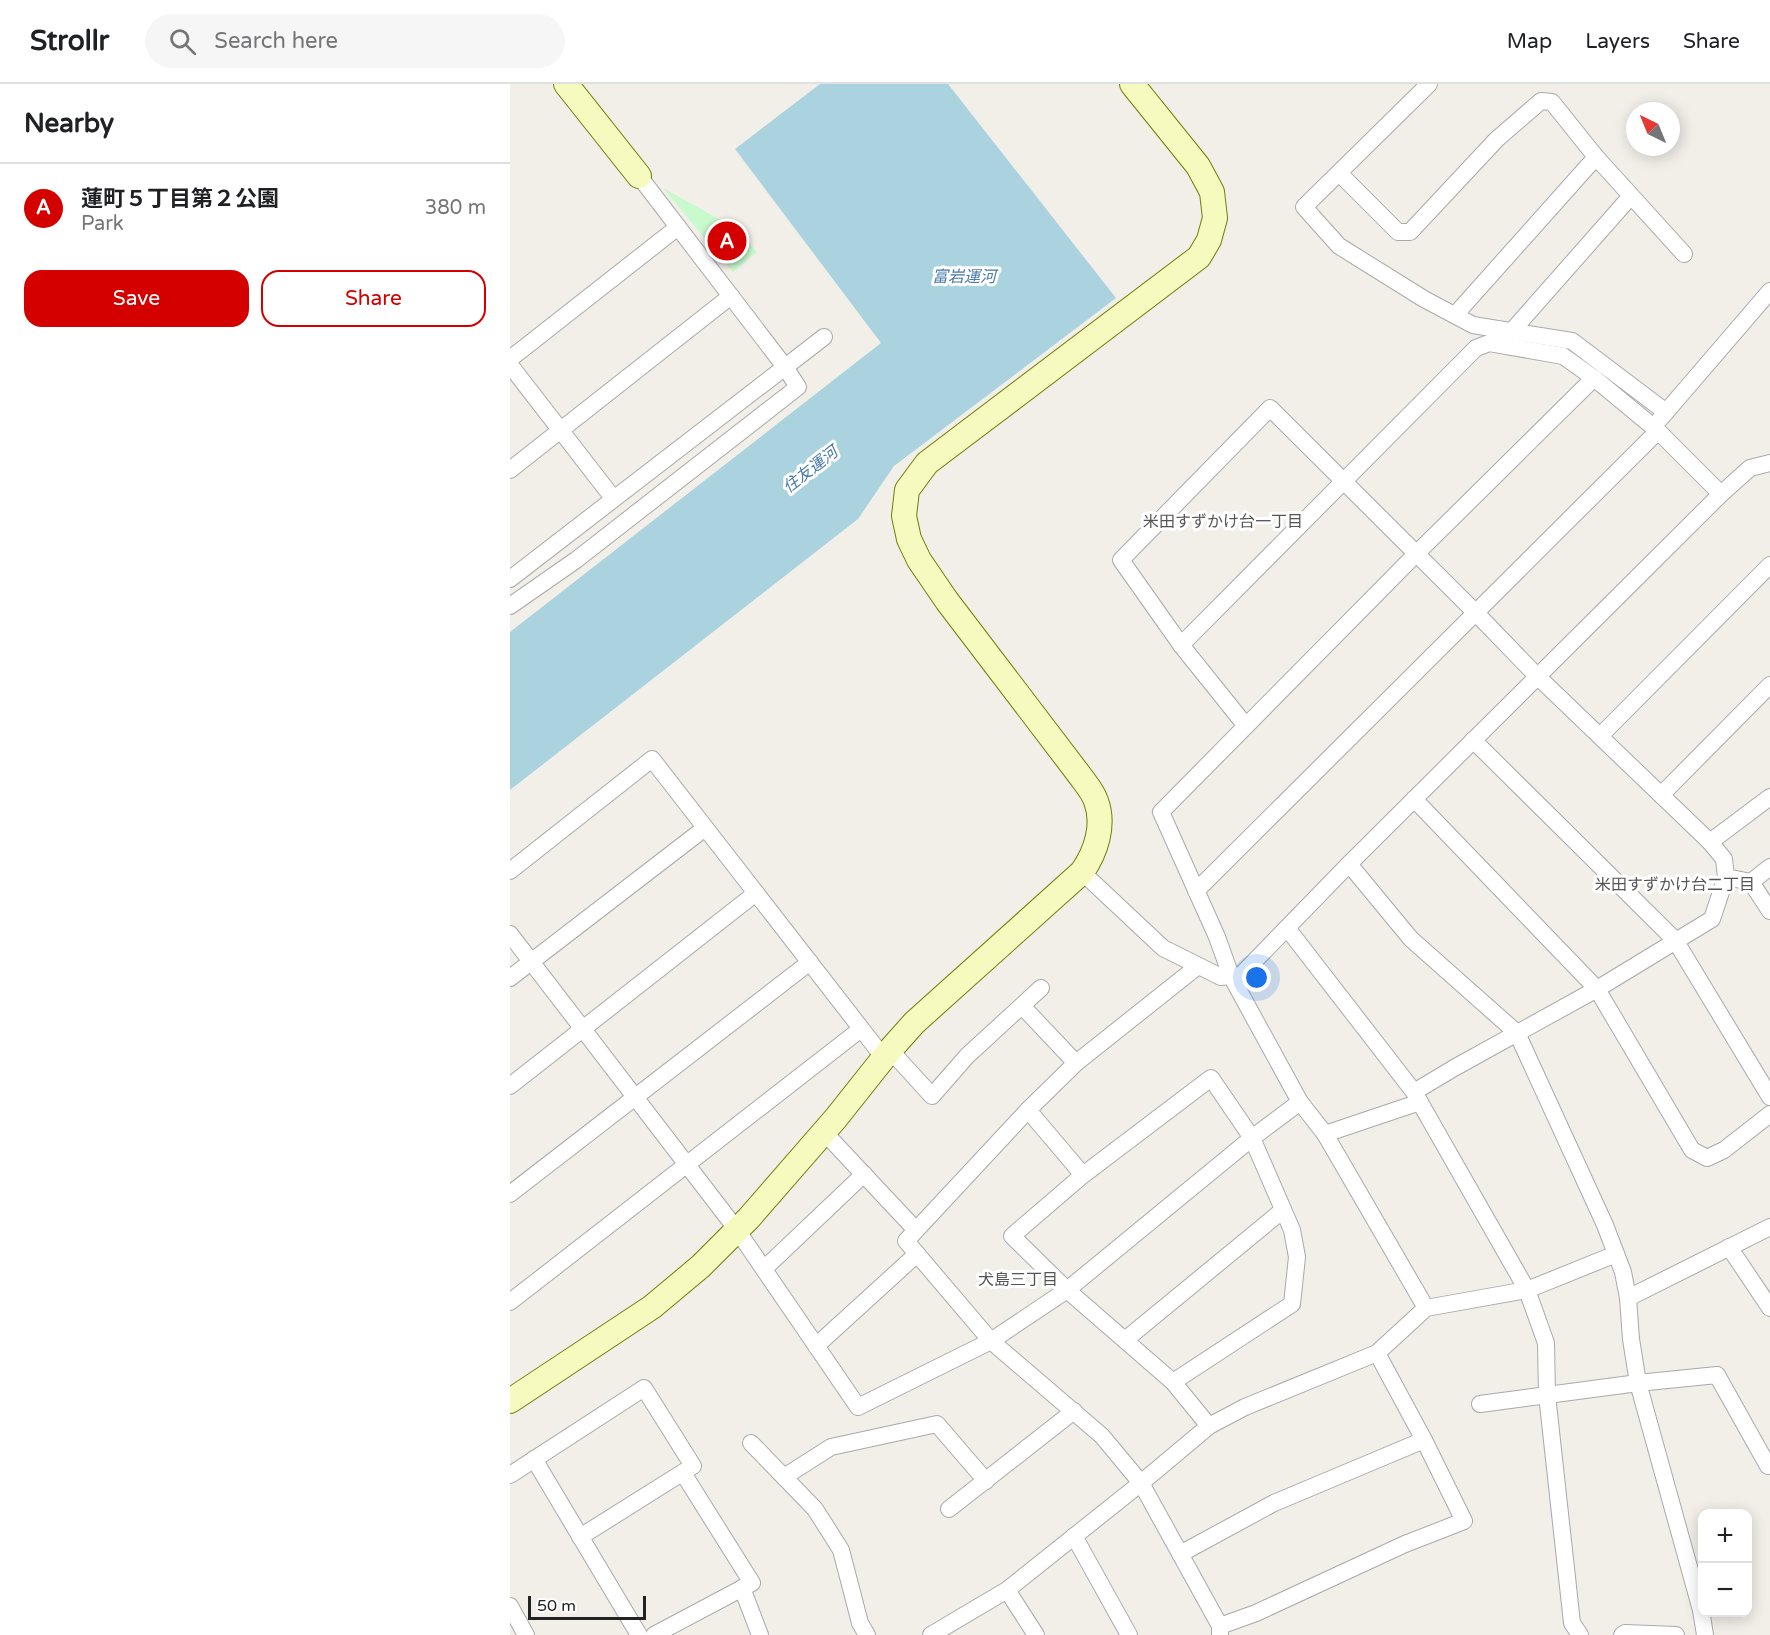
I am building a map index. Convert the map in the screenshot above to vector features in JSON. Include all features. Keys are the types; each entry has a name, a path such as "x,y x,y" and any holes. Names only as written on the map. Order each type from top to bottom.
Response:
{"street":[{"path":"510,606 576,561 798,387 731,296 566,84"},
{"path":"510,1401 652,1307 701,1266 737,1230 824,1132 914,1023 1082,872 1091,859 1100,826 1096,800 947,601 919,560 909,539 904,516 907,490 927,464 1199,257 1209,240 1215,218 1212,192 1198,166 1132,84"},
{"path":"1429,84 1304,207 1339,246 1424,299 1473,325 1572,341 1666,412"},
{"path":"1339,173 1398,232 1410,232 1497,139 1541,101 1552,102 1596,157 1684,254"},
{"path":"1455,315 1596,157"},
{"path":"1512,331 1631,196"},
{"path":"510,359 678,227"},
{"path":"1196,891 1476,613 1656,429 1666,412 1770,291"},
{"path":"510,470 731,296"},
{"path":"510,579 824,337"},
{"path":"1181,645 1476,348 1489,344 1563,357 1594,378 1656,429 1721,494"},
{"path":"510,365 613,498"},
{"path":"1426,1308 1325,1134 1300,1102 1231,976 1161,812 1594,378"},
{"path":"1246,726 1181,645 1121,560 1270,408 1537,676 1710,842 1724,859 1726,877 1712,919 1597,989 1454,1068 1417,1097 1325,1134"},
{"path":"1082,872 1163,948 1221,977 1241,975 1349,864 1721,494 1750,468 1770,463"},
{"path":"1600,736 1770,565"},
{"path":"1661,795 1770,685"},
{"path":"1473,740 1676,940 1770,1097"},
{"path":"510,872 652,759 861,1029 932,1096 967,1056 1041,988"},
{"path":"1710,842 1770,797"},
{"path":"1414,799 1597,989 1692,1150 1707,1158 1724,1150 1770,1114"},
{"path":"510,978 705,828"},
{"path":"1349,864 1411,939 1517,1033 1605,1225 1623,1272 1638,1383 1701,1610 1705,1635"},
{"path":"1751,882 1770,867"},
{"path":"1726,877 1751,882 1770,911"},
{"path":"510,1086 756,892"},
{"path":"1287,928 1417,1097 1527,1290 1546,1343 1547,1395 1572,1623 1580,1635"},
{"path":"510,934 737,1230 858,1407 991,1341 1067,1290 1252,1138 1300,1102"},
{"path":"510,1194 810,963"},
{"path":"1198,966 1076,1063 1028,1110 906,1241 991,1341 1102,1436 1141,1483 1220,1630 1405,1544 1464,1521 1377,1353"},
{"path":"1022,1006 1076,1063"},
{"path":"510,1302 861,1029"},
{"path":"1173,1382 1292,1304 1296,1257 1292,1230 1252,1138 1211,1078 1083,1175 1012,1236 1067,1290 1173,1382 1209,1426"},
{"path":"1028,1110 1083,1175"},
{"path":"824,1132 915,1230"},
{"path":"764,1269 864,1174"},
{"path":"1125,1340 1283,1210"},
{"path":"1628,1298 1770,1227"},
{"path":"1729,1247 1770,1308"},
{"path":"816,1346 917,1254"},
{"path":"931,1635 1007,1590 1209,1426 1245,1407 1377,1353 1426,1308 1527,1290 1616,1254"},
{"path":"1480,1404 1717,1375 1768,1466 1770,1465"},
{"path":"510,1474 644,1388 693,1466 580,1537"},
{"path":"950,1509 1074,1411"},
{"path":"784,1477 831,1448 937,1424 986,1481"},
{"path":"1180,1554 1274,1503 1424,1440"},
{"path":"751,1443 815,1509 841,1550 860,1623 867,1635"},
{"path":"534,1459 639,1635"},
{"path":"654,1635 752,1583 683,1473"},
{"path":"1074,1536 1129,1635"},
{"path":"742,1588 760,1635"},
{"path":"1007,1590 1036,1635"},
{"path":"510,1606 526,1635"},
{"path":"1622,1635 1624,1633 1676,1635"}],"green space":[{"path":"663,188 737,229 757,252 733,272"}],"water":[{"name":"富岩運河","path":"820,84 948,84 1116,298 894,466 858,519 510,790 510,632 881,343 735,149"}],"place":[{"name":"蓮町５丁目第２公園","path":"727,241"}],"district":[{"name":"米田すずかけ台一丁目","path":"1223,521"},
{"name":"米田すずかけ台二丁目","path":"1675,884"},
{"name":"犬島三丁目","path":"1018,1279"}],"water label":[{"name":"住友運河","path":"810,469"}]}
